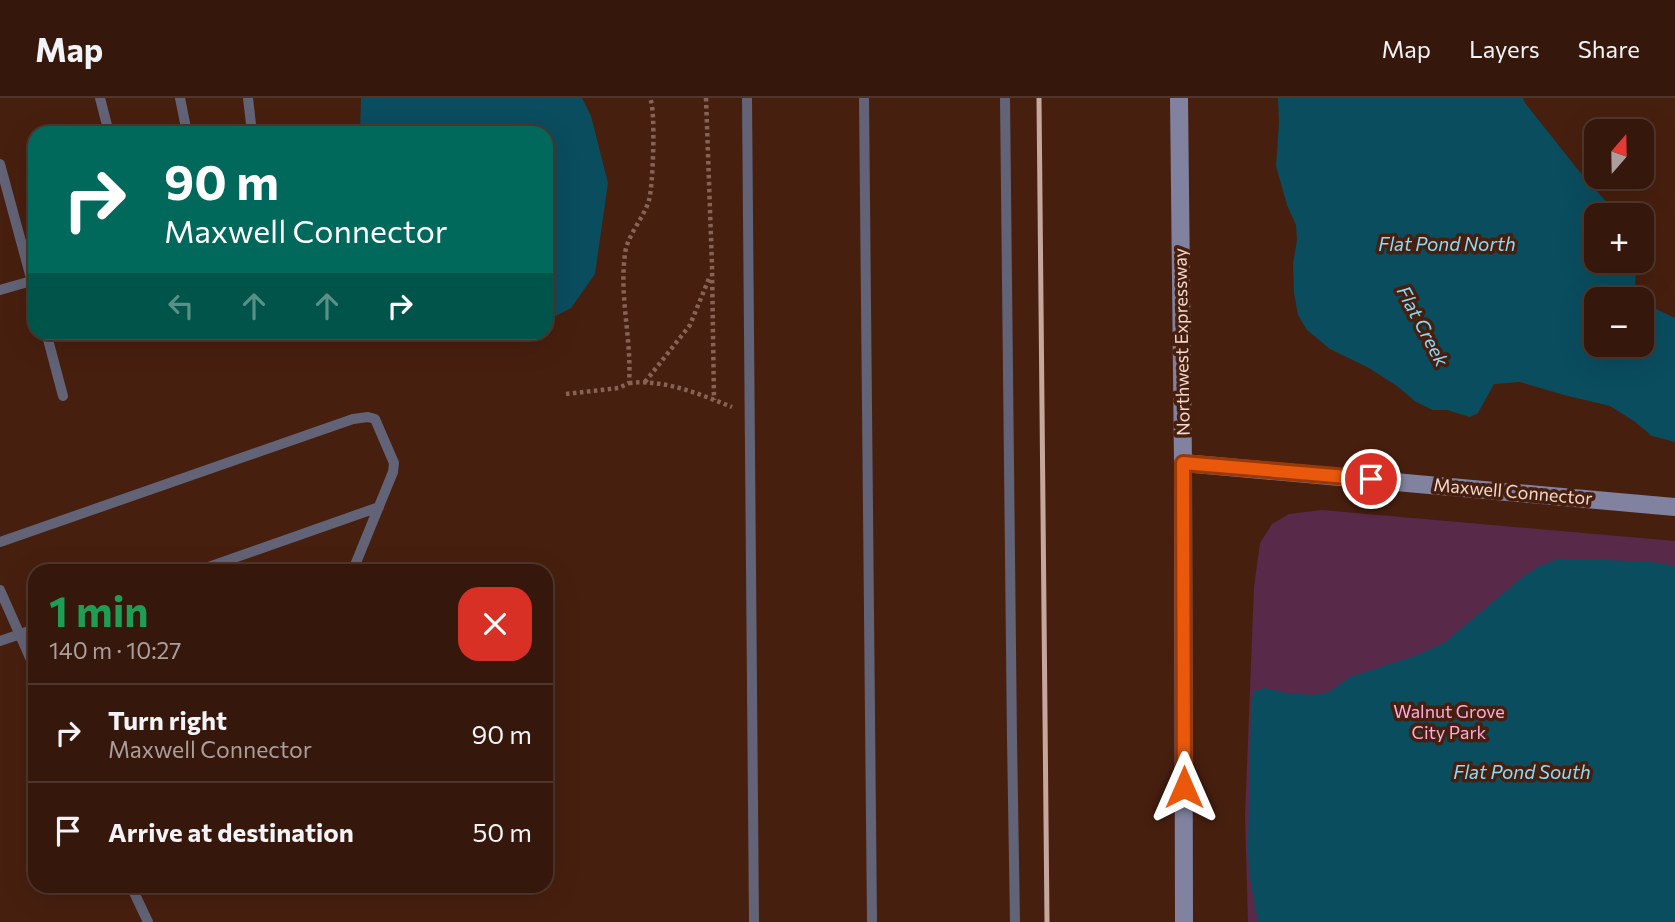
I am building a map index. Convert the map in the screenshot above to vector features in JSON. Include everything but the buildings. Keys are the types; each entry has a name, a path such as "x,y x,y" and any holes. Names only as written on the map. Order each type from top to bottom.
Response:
{"main road":[{"name":"Northwest Expressway","path":"1179,98 1184,922"},
{"name":"Maxwell Connector","path":"1183,463 1675,507"}],"lane":[{"path":"100,98 107,126"},
{"path":"180,98 186,126"},
{"path":"248,98 251,126"},
{"path":"747,98 754,922"},
{"path":"864,98 872,922"},
{"path":"1006,98 1015,922"},
{"path":"0,164 28,263"},
{"path":"0,290 28,282"},
{"path":"48,340 63,396"},
{"path":"0,542 354,419 368,417 375,419 394,463 393,472 355,564"},
{"path":"217,564 379,507"},
{"path":"0,590 28,653"},
{"path":"0,641 28,631"},
{"path":"134,893 148,922"}],"path":[{"path":"629,383 622,285 625,250 650,199 654,120 653,102 650,98"},
{"path":"706,98 714,400"},
{"path":"645,382 690,325 712,271"},
{"path":"566,394 645,382 663,384 750,414"}],"green space":[{"name":"Flat Pond South","path":"1322,510 1675,541 1675,922 1248,922 1245,817 1254,587 1260,543 1272,524 1289,514"}],"water":[{"path":"361,98 582,98 591,116 608,183 595,274 571,308 553,317 553,126 360,126"},
{"name":"Flat Pond North","path":"1278,98 1523,98 1584,177 1584,189 1595,189 1607,203 1584,203 1584,273 1636,273 1637,287 1584,287 1584,357 1654,357 1654,308 1675,318 1675,442 1652,436 1610,406 1520,382 1494,384 1478,413 1470,417 1447,410 1433,410 1416,402 1369,368 1330,349 1307,330 1298,315 1293,264 1297,240 1296,225 1287,205 1276,166"},
{"name":"Flat Pond South","path":"1555,560 1651,562 1675,566 1675,922 1258,922 1249,873 1248,848 1251,702 1254,691 1265,688 1313,695 1329,692 1350,677 1415,656 1444,643 1524,576 1540,566"}],"railway":[{"path":"1039,98 1047,922"}],"route":[{"path":"1184,787 1183,463 1371,479"}],"water label":[{"name":"Flat Creek","path":"1423,326"}],"park label":[{"name":"Walnut Grove City Park","path":"1449,722"}]}
